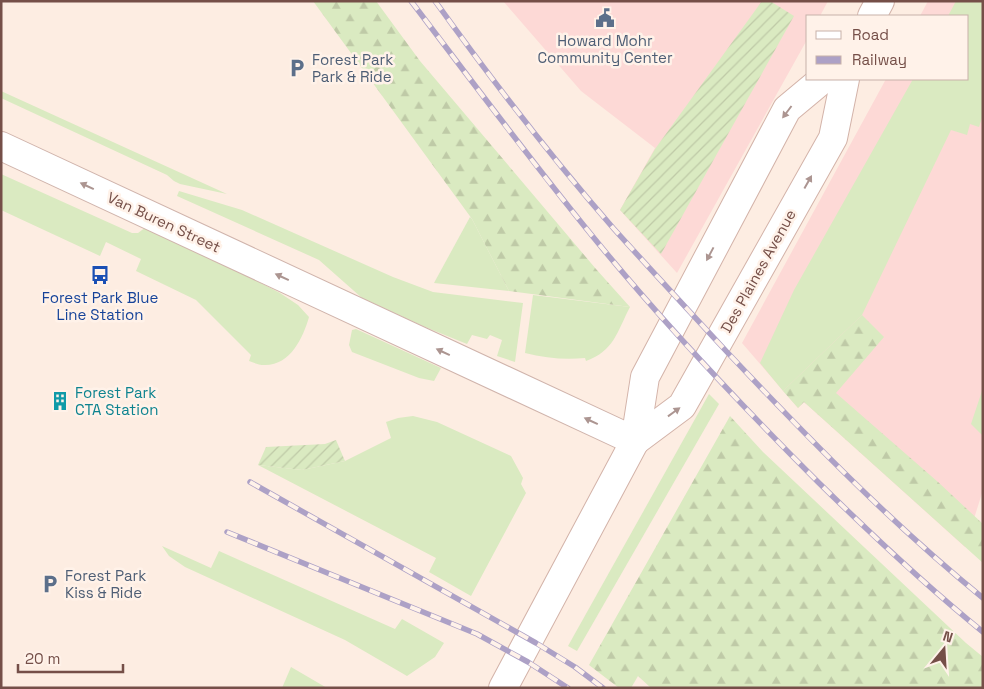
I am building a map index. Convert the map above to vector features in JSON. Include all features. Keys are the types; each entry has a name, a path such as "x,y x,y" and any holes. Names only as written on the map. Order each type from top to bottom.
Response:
{"main road":[{"path":"873,15 880,1"},
{"name":"Des Plaines Avenue","path":"503,688 635,441 645,377 787,109 822,80"},
{"name":"Des Plaines Avenue","path":"635,441 682,406 833,138 845,80"},
{"name":"Van Buren Street","path":"1,146 635,441"}],"shaded area":[{"path":"503,1 828,1 821,15 806,15 806,42 677,273 620,210 655,148 581,91"},
{"path":"928,1 983,1 983,490 965,547 804,402 798,408 742,343 885,80 969,80 969,15 921,15"}],"green space":[{"path":"313,1 376,1 420,61 630,307 509,291 472,219"},
{"path":"762,1 770,1 794,16 661,254 620,210 655,149"},
{"path":"956,1 983,1 983,115 979,127 970,124 967,135 951,130 862,315 783,391 760,363 794,290 912,80 969,80 969,15 949,15"},
{"path":"1,91 227,194 180,184 167,175 1,98"},
{"path":"1,174 132,233 138,233 146,227 152,227 280,293 298,305 309,317 299,342 288,356 281,361 262,365 249,361 251,355 196,300 136,271 141,259 106,242 100,256 1,210"},
{"path":"179,191 242,210 393,277 433,292 523,303 515,362 497,356 502,340 490,335 487,339 472,335 467,344 362,298 319,260 177,196"},
{"path":"470,217 472,219 509,291 434,283"},
{"path":"533,295 630,307 614,340 603,352 595,357 586,361 585,358 548,357 525,353"},
{"path":"862,315 884,337 836,393 983,524 983,563 804,402 798,408 783,391"},
{"path":"356,329 441,368 434,381 419,378 352,352 349,345 352,330"},
{"path":"983,388 983,436 971,424"},
{"path":"709,394 719,404 577,651 568,646"},
{"path":"413,416 437,422 511,456 523,478 521,484 526,493 471,596 429,572 436,558 258,465 302,470 345,461 391,438 386,422"},
{"path":"730,416 763,452 983,657 983,688 651,688 638,676 631,688 619,688 589,665"},
{"path":"336,440 345,461 302,470 258,465 266,447 325,444"},
{"path":"162,546 211,568 219,551 395,629 402,619 444,643 435,657 407,676 345,640 185,567 169,556"},
{"path":"291,667 327,688 282,688"}],"railway":[{"path":"411,1 578,218 681,339 818,482 919,578 983,632"},
{"path":"435,1 544,146 614,229 656,275 819,448 883,510 983,598"},
{"path":"250,482 536,643 575,667 603,688"},
{"path":"227,532 477,634 528,662 568,688"}],"place":[{"name":"Howard Mohr Community Center","path":"605,18"},
{"name":"Forest Park Park & Ride","path":"297,68"},
{"name":"Forest Park Blue Line Station","path":"100,275"},
{"name":"Forest Park CTA Station","path":"60,401"},
{"name":"Forest Park Kiss & Ride","path":"50,584"}]}
